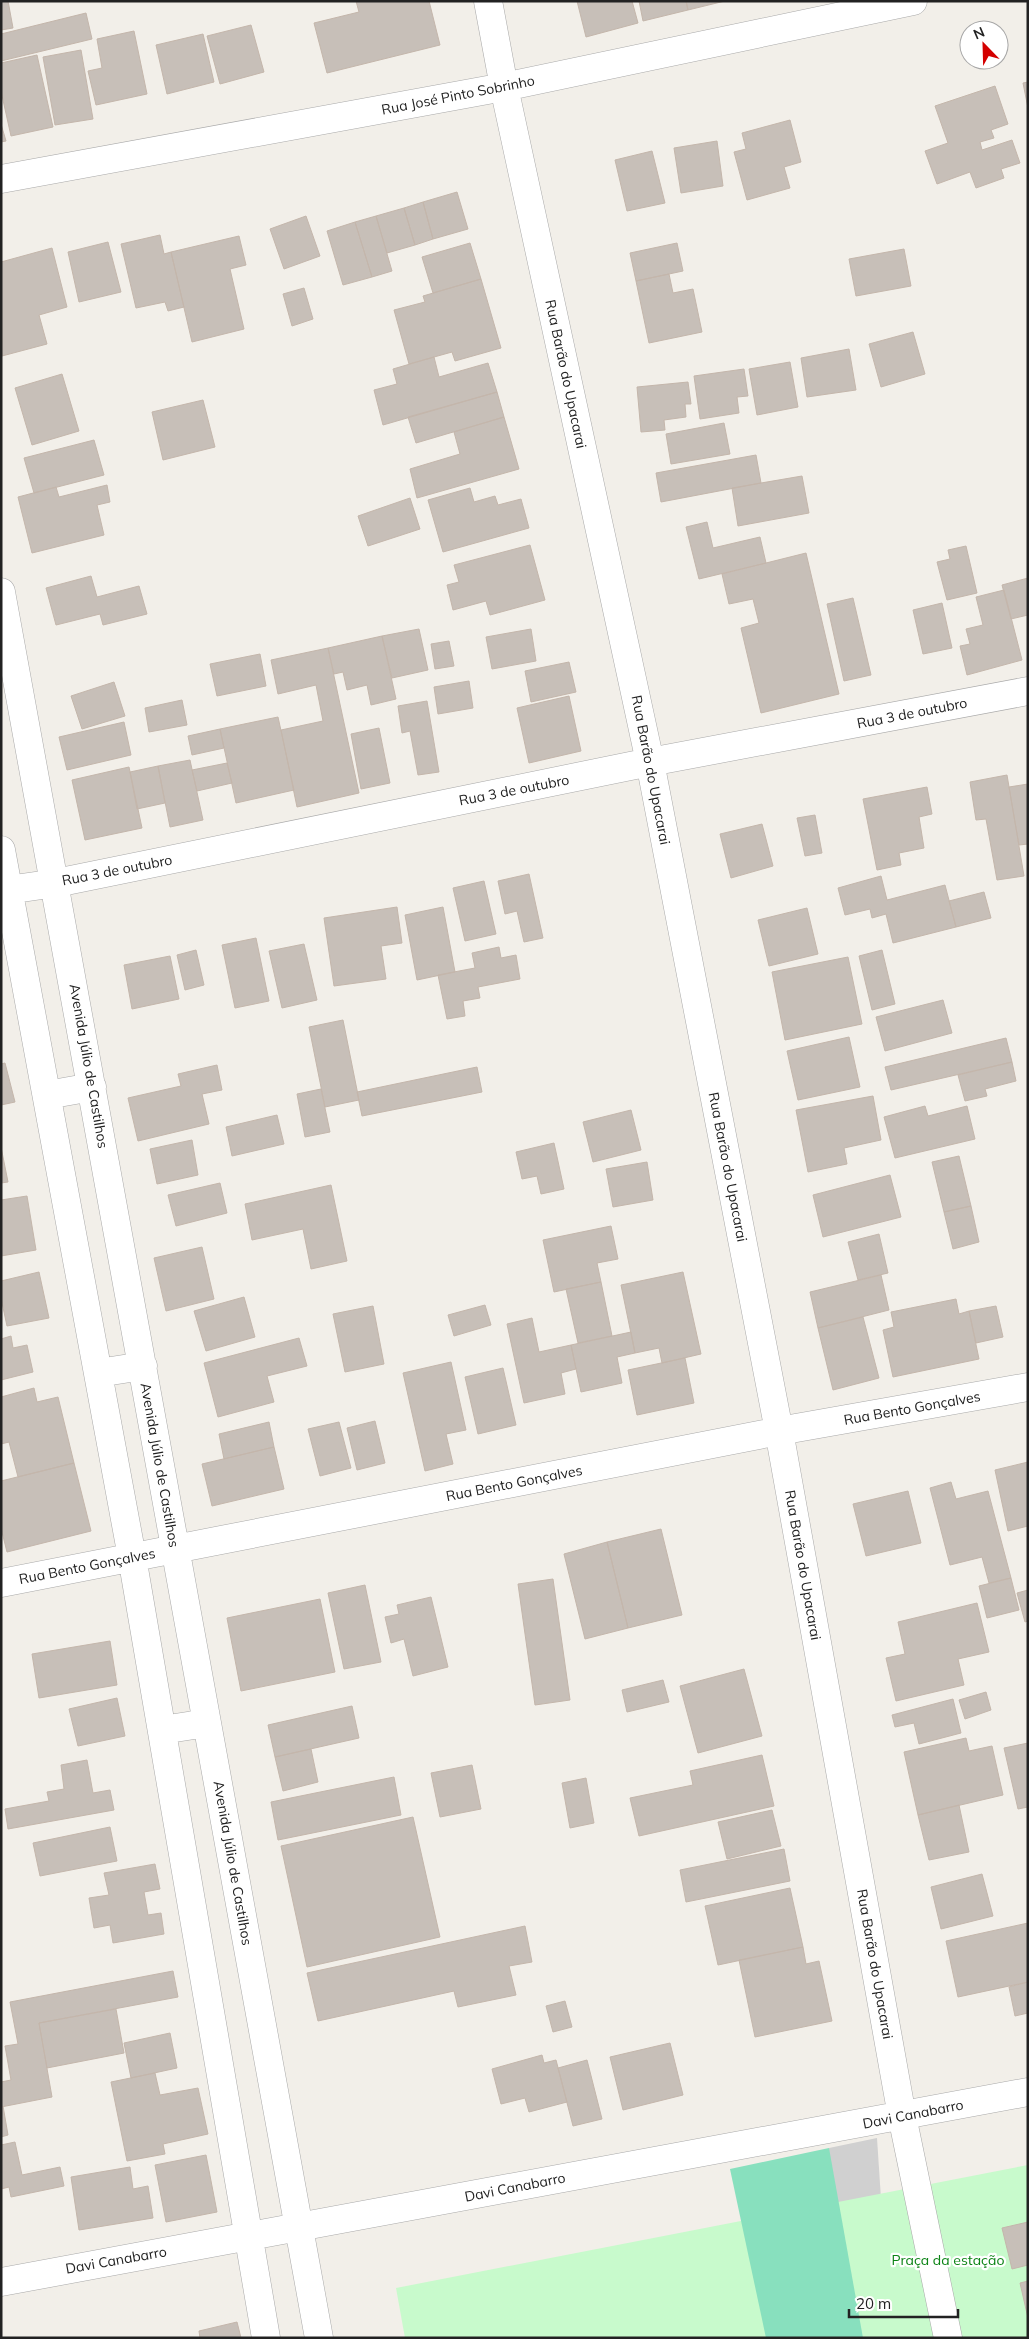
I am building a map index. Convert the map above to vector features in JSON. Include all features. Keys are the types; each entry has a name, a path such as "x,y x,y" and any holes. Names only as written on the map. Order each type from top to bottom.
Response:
{"street":[{"name":"Rua Barão do Upacarai","path":"488,1 504,87 650,762 779,1432 902,2116 948,2338"},
{"name":"Rua José Pinto Sobrinho","path":"1,179 504,87 913,1"},
{"name":"Avenida Júlio de Castilhos","path":"1,592 56,883 319,2338"},
{"name":"Rua 3 de outubro","path":"5,890 56,883 650,762 1028,691"},
{"path":"1,850 5,890 47,1095 132,1557 266,2338"},
{"path":"47,1095 92,1087"},
{"path":"98,1374 143,1366"},
{"name":"Rua Bento Gonçalves","path":"1,1583 779,1432 1028,1387"},
{"path":"162,1730 207,1723"},
{"name":"Davi Canabarro","path":"1,2282 1028,2092"}],"shaded area":[{"path":"877,2138 882,2214 824,2227 829,2148"}],"green space":[{"path":"829,2148 863,2338 766,2338 730,2169"},
{"name":"Praça da estação","path":"1028,2165 1028,2338 405,2338 396,2288"}],"building":[{"path":"8,1 13,28 1,30 1,2"},
{"path":"356,1 429,1 440,45 327,73 314,23 359,12"},
{"path":"577,1 632,1 638,23 586,37"},
{"path":"639,1 686,1 688,10 643,21"},
{"path":"686,1 725,1 688,10"},
{"path":"86,13 92,39 1,61 1,34"},
{"path":"251,25 264,72 220,84 207,36"},
{"path":"134,31 147,94 96,105 88,71 102,68 97,39"},
{"path":"203,34 214,82 167,94 156,45"},
{"path":"81,50 93,119 55,125 43,57"},
{"path":"37,55 53,127 11,136 1,91 1,63"},
{"path":"1028,82 1028,108 1023,83"},
{"path":"995,86 1008,124 991,130 994,138 980,142 982,150 1012,140 1020,163 1001,169 1004,178 976,188 970,172 937,184 925,151 948,143 935,106"},
{"path":"790,120 801,162 784,167 790,188 747,200 734,152 746,149 742,133"},
{"path":"1,124 6,141 1,142"},
{"path":"717,141 723,186 681,193 674,148"},
{"path":"652,151 665,203 627,211 615,160"},
{"path":"457,192 468,229 433,239 423,202"},
{"path":"423,202 433,239 415,245 404,208"},
{"path":"404,208 415,245 387,253 376,216"},
{"path":"306,216 320,256 284,269 270,229"},
{"path":"376,216 392,271 372,277 355,222"},
{"path":"355,222 372,277 343,285 327,231"},
{"path":"160,235 164,254 171,252 184,307 168,311 165,302 136,308 121,244"},
{"path":"239,236 246,265 230,269 244,329 192,342 171,252"},
{"path":"108,242 121,292 79,302 68,252"},
{"path":"470,243 481,279 433,293 422,257"},
{"path":"677,243 683,271 636,281 630,253"},
{"path":"52,248 67,307 39,315 47,344 2,356 1,262"},
{"path":"904,249 911,286 856,296 849,259"},
{"path":"669,274 673,293 693,289 702,332 649,343 636,281"},
{"path":"481,279 501,348 455,361 452,352 409,364 394,310 425,302 423,296"},
{"path":"304,288 313,319 292,326 283,294"},
{"path":"913,332 925,374 881,387 869,344"},
{"path":"849,349 856,390 807,397 801,358"},
{"path":"434,357 439,377 488,363 497,392 383,425 374,390 397,384 393,369"},
{"path":"790,362 798,407 757,415 749,369"},
{"path":"744,369 748,396 737,397 739,413 700,419 694,376"},
{"path":"62,374 79,431 32,445 15,388"},
{"path":"688,382 691,404 685,404 686,417 664,420 665,430 641,432 637,387"},
{"path":"497,392 504,417 416,443 408,417"},
{"path":"203,400 215,447 163,460 152,412"},
{"path":"504,417 519,469 417,498 410,469 460,454 454,432"},
{"path":"724,423 730,454 671,464 666,434"},
{"path":"94,440 104,475 34,493 24,458"},
{"path":"756,455 761,483 661,502 656,473"},
{"path":"802,476 809,513 738,526 732,488"},
{"path":"107,485 110,502 97,505 104,535 32,553 18,497 56,487 59,497"},
{"path":"470,488 474,502 495,496 498,505 521,499 529,528 443,552 428,500"},
{"path":"410,498 420,529 368,546 358,516"},
{"path":"707,522 713,548 760,537 766,563 699,579 686,527"},
{"path":"530,545 545,600 490,615 486,601 453,610 447,585 459,582 454,565"},
{"path":"966,546 977,593 947,600 937,562 950,559 948,550"},
{"path":"806,553 839,694 761,713 741,628 759,623 753,599 729,604 722,574"},
{"path":"91,576 97,597 139,586 147,614 103,625 100,614 56,625 46,588"},
{"path":"1028,578 1028,615 1011,619 1002,585"},
{"path":"1004,590 1022,660 967,675 960,646 970,644 966,629 983,625 976,597"},
{"path":"853,598 871,675 844,681 827,604"},
{"path":"942,603 952,648 923,654 913,610"},
{"path":"419,629 428,670 392,678 382,636"},
{"path":"531,629 536,661 492,669 486,637"},
{"path":"382,636 396,699 371,705 367,685 347,690 343,672 334,674 328,648"},
{"path":"449,641 454,666 435,669 431,644"},
{"path":"328,648 359,793 297,807 281,730 323,721 316,685 278,694 271,660"},
{"path":"260,654 266,686 217,696 210,664"},
{"path":"569,662 576,692 531,702 525,671"},
{"path":"469,681 473,708 438,714 434,687"},
{"path":"114,682 125,716 82,729 71,696"},
{"path":"569,696 581,751 529,763 517,708"},
{"path":"182,700 187,725 149,732 145,708"},
{"path":"427,701 439,772 418,775 410,731 402,733 398,706"},
{"path":"278,717 294,790 236,803 220,729"},
{"path":"124,722 131,755 67,770 59,737"},
{"path":"379,728 390,783 361,789 351,734"},
{"path":"220,729 224,748 192,755 188,736"},
{"path":"190,760 203,820 170,827 158,766"},
{"path":"227,763 232,783 197,791 192,770"},
{"path":"158,766 165,803 137,809 130,772"},
{"path":"129,767 142,828 85,840 72,780"},
{"path":"1007,775 1024,876 997,880 986,819 976,820 970,782"},
{"path":"1028,784 1028,844 1019,845 1009,787"},
{"path":"927,787 932,814 919,817 924,848 899,853 901,865 877,870 863,799"},
{"path":"815,815 822,853 805,856 797,818"},
{"path":"762,824 773,866 731,878 720,834"},
{"path":"529,874 543,938 524,942 517,911 505,914 498,881"},
{"path":"881,876 887,900 945,885 956,927 893,943 886,914 872,918 870,909 845,915 838,888"},
{"path":"484,881 496,934 465,941 453,888"},
{"path":"984,892 991,918 956,927 949,901"},
{"path":"397,907 402,943 381,946 386,979 334,986 324,918"},
{"path":"443,907 455,972 417,980 405,915"},
{"path":"807,908 818,954 769,966 758,920"},
{"path":"256,938 269,1001 235,1008 222,945"},
{"path":"304,944 317,1000 282,1008 269,951"},
{"path":"499,947 501,958 516,955 520,979 478,987 480,998 463,1001 465,1016 447,1019 438,975 475,968 472,953"},
{"path":"196,950 204,985 185,990 177,955"},
{"path":"882,950 895,1004 872,1010 859,956"},
{"path":"170,956 179,999 132,1009 124,965"},
{"path":"848,957 862,1024 785,1040 772,972"},
{"path":"943,1000 952,1033 885,1051 876,1017"},
{"path":"343,1020 359,1100 325,1107 309,1027"},
{"path":"849,1037 860,1087 798,1100 787,1051"},
{"path":"1006,1038 1012,1062 891,1090 885,1067"},
{"path":"1012,1062 1016,1081 985,1089 987,1096 965,1101 958,1075"},
{"path":"5,1063 15,1102 1,1105 1,1064"},
{"path":"217,1065 222,1090 202,1094 209,1124 138,1141 128,1098 181,1086 178,1074"},
{"path":"477,1067 482,1092 362,1116 357,1092"},
{"path":"321,1089 330,1132 305,1137 297,1094"},
{"path":"873,1096 881,1140 844,1148 847,1164 808,1172 796,1110"},
{"path":"925,1106 928,1116 967,1106 975,1139 895,1158 884,1117"},
{"path":"631,1110 641,1150 593,1162 583,1122"},
{"path":"277,1115 284,1144 232,1156 226,1127"},
{"path":"192,1140 198,1175 157,1184 150,1149"},
{"path":"554,1143 564,1189 541,1194 537,1176 522,1179 516,1152"},
{"path":"1,1147 8,1182 1,1183"},
{"path":"959,1156 971,1206 944,1212 932,1162"},
{"path":"647,1162 653,1200 613,1207 606,1169"},
{"path":"890,1175 901,1217 823,1237 813,1195"},
{"path":"220,1183 227,1213 176,1226 168,1195"},
{"path":"331,1185 347,1261 311,1269 303,1229 252,1240 245,1204"},
{"path":"27,1196 36,1250 1,1256 1,1200"},
{"path":"971,1206 979,1242 953,1249 944,1212"},
{"path":"611,1226 618,1259 597,1263 601,1282 554,1292 543,1240"},
{"path":"879,1234 888,1273 858,1280 848,1242"},
{"path":"202,1247 214,1299 166,1311 154,1258"},
{"path":"39,1272 49,1318 7,1326 1,1298 1,1281"},
{"path":"683,1272 701,1354 662,1363 659,1348 635,1353 621,1285"},
{"path":"881,1275 889,1310 818,1328 810,1292"},
{"path":"601,1282 612,1336 578,1343 566,1289"},
{"path":"244,1297 255,1337 206,1351 194,1311"},
{"path":"956,1299 959,1314 969,1311 979,1359 893,1377 883,1330 894,1327 891,1312"},
{"path":"485,1305 491,1325 454,1336 448,1315"},
{"path":"373,1306 384,1364 345,1372 333,1314"},
{"path":"996,1306 1003,1337 976,1343 969,1311"},
{"path":"863,1317 879,1378 833,1390 818,1328"},
{"path":"532,1318 539,1352 571,1345 576,1369 561,1373 565,1394 524,1403 507,1324"},
{"path":"631,1332 635,1353 617,1357 622,1383 581,1392 571,1345"},
{"path":"11,1336 13,1348 27,1345 33,1372 1,1380 1,1339"},
{"path":"299,1338 307,1366 267,1376 274,1402 218,1417 204,1363"},
{"path":"685,1358 694,1403 637,1415 628,1370"},
{"path":"451,1362 466,1430 446,1434 453,1464 425,1471 403,1373"},
{"path":"503,1368 516,1425 478,1434 465,1377"},
{"path":"34,1388 37,1402 58,1397 74,1463 18,1477 9,1442 1,1444 1,1397"},
{"path":"375,1421 385,1463 357,1470 347,1428"},
{"path":"269,1422 274,1447 224,1459 219,1434"},
{"path":"339,1422 351,1468 320,1476 308,1429"},
{"path":"274,1447 284,1489 212,1506 202,1464"},
{"path":"1028,1462 1028,1526 1008,1531 995,1470"},
{"path":"74,1463 91,1531 7,1552 1,1528 1,1481"},
{"path":"951,1482 956,1499 988,1491 1011,1578 989,1583 982,1557 950,1565 930,1488"},
{"path":"908,1491 921,1543 866,1556 853,1504"},
{"path":"661,1529 682,1615 628,1628 607,1542"},
{"path":"607,1542 628,1628 585,1639 564,1554"},
{"path":"1011,1578 1019,1610 987,1618 979,1586"},
{"path":"553,1579 570,1700 535,1705 518,1584"},
{"path":"365,1585 381,1662 344,1669 328,1593"},
{"path":"1028,1590 1028,1621 1025,1622 1017,1593"},
{"path":"431,1597 448,1667 413,1676 404,1639 391,1643 385,1617 399,1614 397,1605"},
{"path":"320,1599 335,1672 241,1691 227,1618"},
{"path":"977,1603 989,1652 958,1659 964,1685 896,1701 886,1658 905,1654 898,1622"},
{"path":"110,1641 117,1685 39,1698 32,1654"},
{"path":"744,1669 762,1736 698,1753 680,1686"},
{"path":"663,1680 669,1702 627,1712 622,1690"},
{"path":"986,1692 991,1710 965,1719 959,1700"},
{"path":"117,1698 125,1736 78,1746 69,1709"},
{"path":"953,1699 961,1733 919,1744 914,1723 895,1727 892,1715"},
{"path":"352,1706 359,1738 275,1757 268,1725"},
{"path":"966,1738 969,1751 992,1746 1003,1795 918,1815 904,1752"},
{"path":"1028,1743 1028,1807 1018,1809 1004,1748"},
{"path":"311,1749 318,1782 283,1791 275,1757"},
{"path":"762,1755 774,1806 639,1836 630,1798 693,1785 690,1771"},
{"path":"87,1760 93,1793 110,1790 114,1810 8,1829 5,1809 49,1801 47,1792 64,1789 61,1765"},
{"path":"472,1765 481,1809 440,1817 431,1773"},
{"path":"394,1777 401,1815 278,1840 271,1802"},
{"path":"586,1778 594,1823 570,1828 562,1783"},
{"path":"959,1805 969,1852 929,1860 918,1815"},
{"path":"772,1810 781,1846 727,1859 718,1822"},
{"path":"413,1817 440,1937 307,1967 281,1846"},
{"path":"110,1827 117,1861 40,1876 33,1843"},
{"path":"784,1849 790,1881 686,1902 680,1870"},
{"path":"155,1864 160,1889 144,1892 148,1915 161,1913 164,1934 113,1943 110,1925 94,1928 89,1898 109,1895 104,1873"},
{"path":"982,1874 993,1916 941,1929 931,1887"},
{"path":"790,1888 803,1947 718,1965 705,1906"},
{"path":"1028,1923 1028,1982 958,1997 946,1941"},
{"path":"525,1926 532,1962 509,1966 516,1995 458,2007 454,1991 318,2021 307,1973"},
{"path":"803,1947 806,1964 819,1961 832,2021 755,2037 739,1960"},
{"path":"173,1971 178,1997 39,2023 52,2097 1,2107 1,2082 11,2080 5,2046 18,2044 10,2002"},
{"path":"1028,1982 1028,2013 1015,2016 1009,1987"},
{"path":"565,2001 572,2027 553,2032 546,2006"},
{"path":"116,2009 124,2053 47,2068 39,2023"},
{"path":"170,2033 177,2068 131,2078 124,2043"},
{"path":"670,2043 683,2095 623,2110 610,2057"},
{"path":"542,2055 544,2063 556,2060 567,2102 529,2112 525,2098 501,2104 492,2069"},
{"path":"587,2060 602,2119 573,2126 558,2068"},
{"path":"155,2073 160,2095 198,2088 208,2134 163,2144 165,2154 127,2161 111,2082"},
{"path":"3,2106 8,2135 1,2137 1,2107"},
{"path":"15,2142 22,2175 60,2167 64,2186 11,2197 9,2187 1,2189 1,2145"},
{"path":"206,2155 217,2212 166,2222 155,2165"},
{"path":"130,2167 133,2189 148,2186 153,2218 79,2230 71,2177"},
{"path":"1028,2222 1028,2265 1012,2269 1002,2228"},
{"path":"1028,2281 1028,2318 1020,2283"},
{"path":"237,2322 241,2338 200,2338 199,2331"}]}
